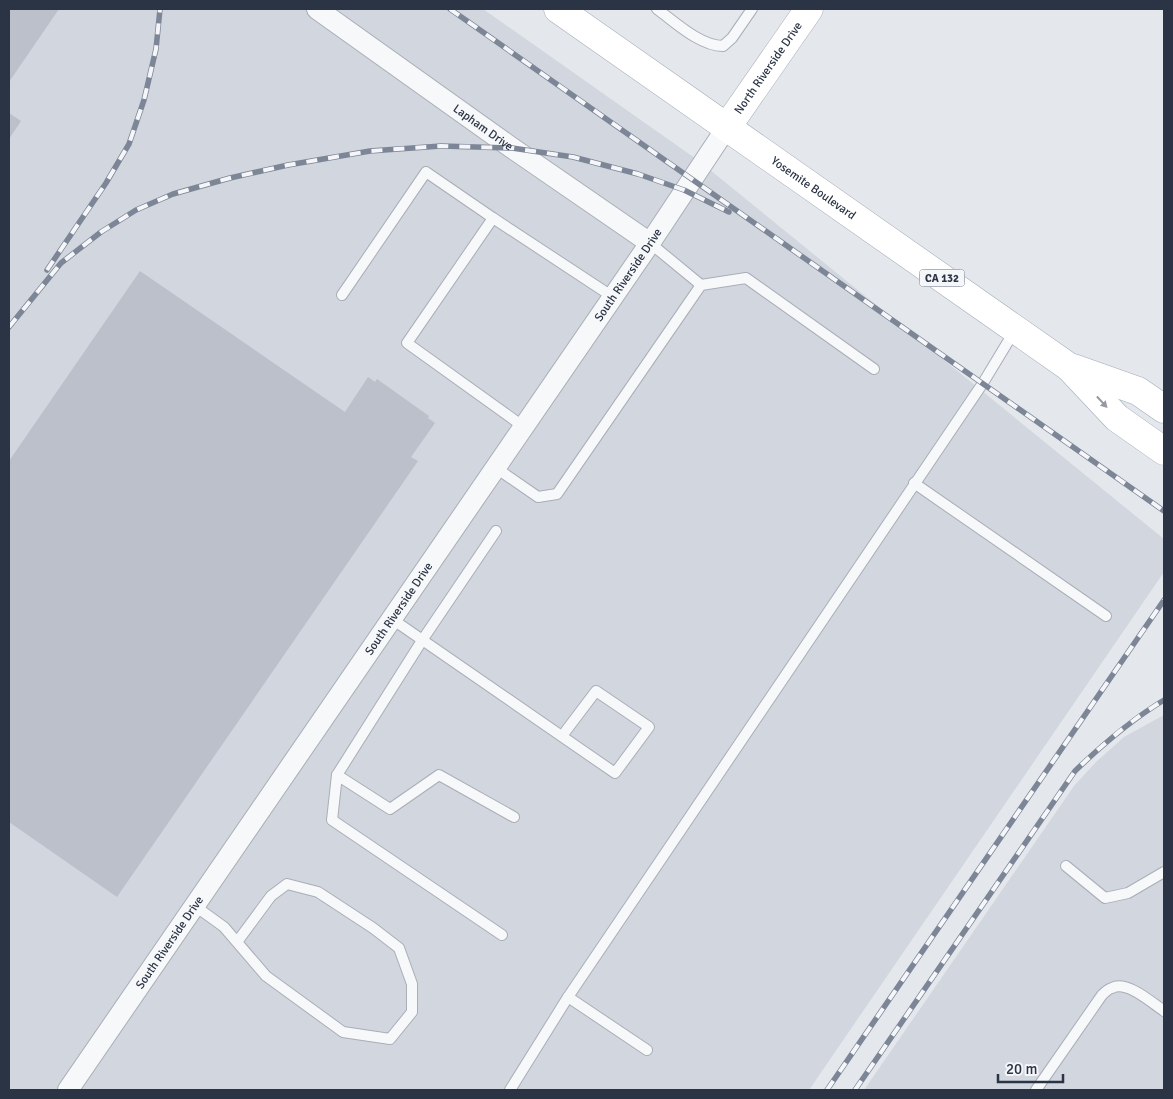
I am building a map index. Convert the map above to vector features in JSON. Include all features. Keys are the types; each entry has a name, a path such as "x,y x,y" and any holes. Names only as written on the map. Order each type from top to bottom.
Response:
{"main road":[{"name":"Yosemite Boulevard","path":"558,9 1069,367 1117,418 1164,451"},
{"name":"North Riverside Drive","path":"727,127 809,9"},
{"name":"Yosemite Boulevard","path":"1069,367 1138,391 1164,410"}],"street":[{"name":"Lapham Drive","path":"317,9 512,148 650,243"},
{"name":"South Riverside Drive","path":"68,1090 650,243 727,127"}],"lane":[{"path":"657,9 713,46 723,46 732,38 752,9"},
{"path":"342,295 426,172 613,297"},
{"path":"493,218 407,343 524,427"},
{"path":"650,243 701,285"},
{"path":"496,468 538,497 557,494 701,285 746,278 874,370"},
{"path":"510,1090 568,997 983,383 1016,330"},
{"path":"914,483 1106,616"},
{"path":"496,531 423,639 337,775 332,820 502,935"},
{"path":"392,618 562,736 615,772 650,727 596,691 562,736"},
{"path":"337,775 390,810 438,776 514,817"},
{"path":"1066,866 1105,898 1128,893 1164,872"},
{"path":"194,906 224,928 266,976 344,1032 390,1039 412,1012 412,984 399,948 373,928 318,892 287,884 271,896 237,942"},
{"path":"1036,1090 1102,995 1113,987 1122,986 1136,992 1164,1011"},
{"path":"568,997 647,1050"}],"shaded area":[{"path":"9,9 483,9 699,161 1164,539 1164,572 809,1090 9,1090"},
{"path":"1164,715 1164,1090 864,1090 1074,786 1096,762 1124,737"}],"building":[{"path":"9,9 59,9 9,82"},
{"path":"9,113 21,121 9,139"},
{"path":"140,271 345,412 368,377 375,382 377,379 429,416 428,418 435,423 411,457 418,461 117,897 9,822 9,461"}],"railway":[{"path":"47,270 106,183 129,144 144,100 156,49 160,9"},
{"path":"450,9 1164,511"},
{"path":"9,327 61,263 101,232 136,210 173,194 230,178 288,165 370,151 441,146 512,148 573,157 638,174 684,190 729,212"},
{"path":"827,1090 1164,600"},
{"path":"855,1090 1075,771 1118,733 1164,700"}]}
